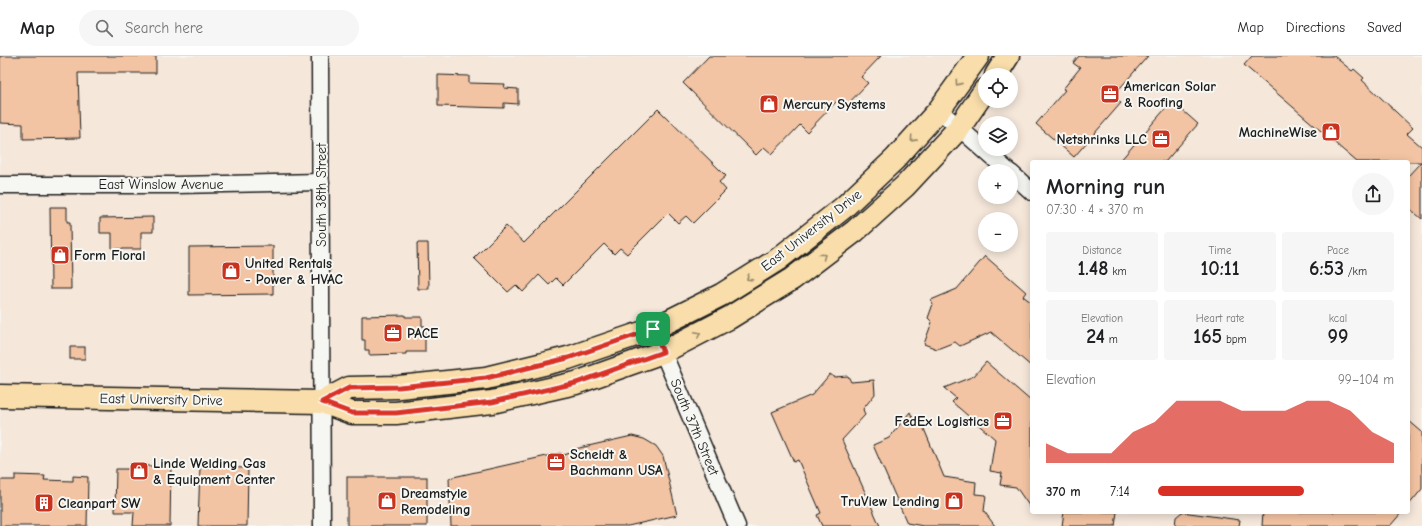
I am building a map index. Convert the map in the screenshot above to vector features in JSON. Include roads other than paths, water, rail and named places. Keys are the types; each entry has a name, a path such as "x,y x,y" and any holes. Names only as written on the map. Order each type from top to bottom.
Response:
{"main road":[{"name":"East University Drive","path":"322,402 349,388 399,387 486,378 568,358 653,329 721,295 777,260 843,208 895,159 939,110 978,56"},
{"path":"1000,68 1008,56"},
{"name":"East University Drive","path":"0,396 322,402 352,413 396,413 492,402 576,383 663,352 729,318 786,283 842,241 904,186 959,128 978,100"}],"street":[{"name":"South 38th Street","path":"320,56 322,526"},
{"path":"939,110 1000,164"},
{"path":"1018,179 1030,190"},
{"name":"East Winslow Avenue","path":"0,185 177,185 321,182"},
{"name":"South 37th Street","path":"653,329 737,526"}],"place":[{"name":"American Solar & Roofing","path":"1110,94"},
{"name":"Mercury Systems","path":"769,104"},
{"name":"MachineWise","path":"1331,132"},
{"name":"Netshrinks LLC","path":"1161,139"},
{"name":"Form Floral","path":"60,255"},
{"name":"United Rentals - Power & HVAC","path":"231,271"},
{"name":"PACE","path":"393,333"},
{"name":"FedEx Logistics","path":"1003,421"},
{"name":"Scheidt & Bachmann USA","path":"556,462"},
{"name":"Linde Welding Gas & Equipment Center","path":"139,471"},
{"name":"Dreamstyle Remodeling","path":"387,501"},
{"name":"TruView Lending","path":"954,501"},
{"name":"Cleanpart SW","path":"44,503"}]}
